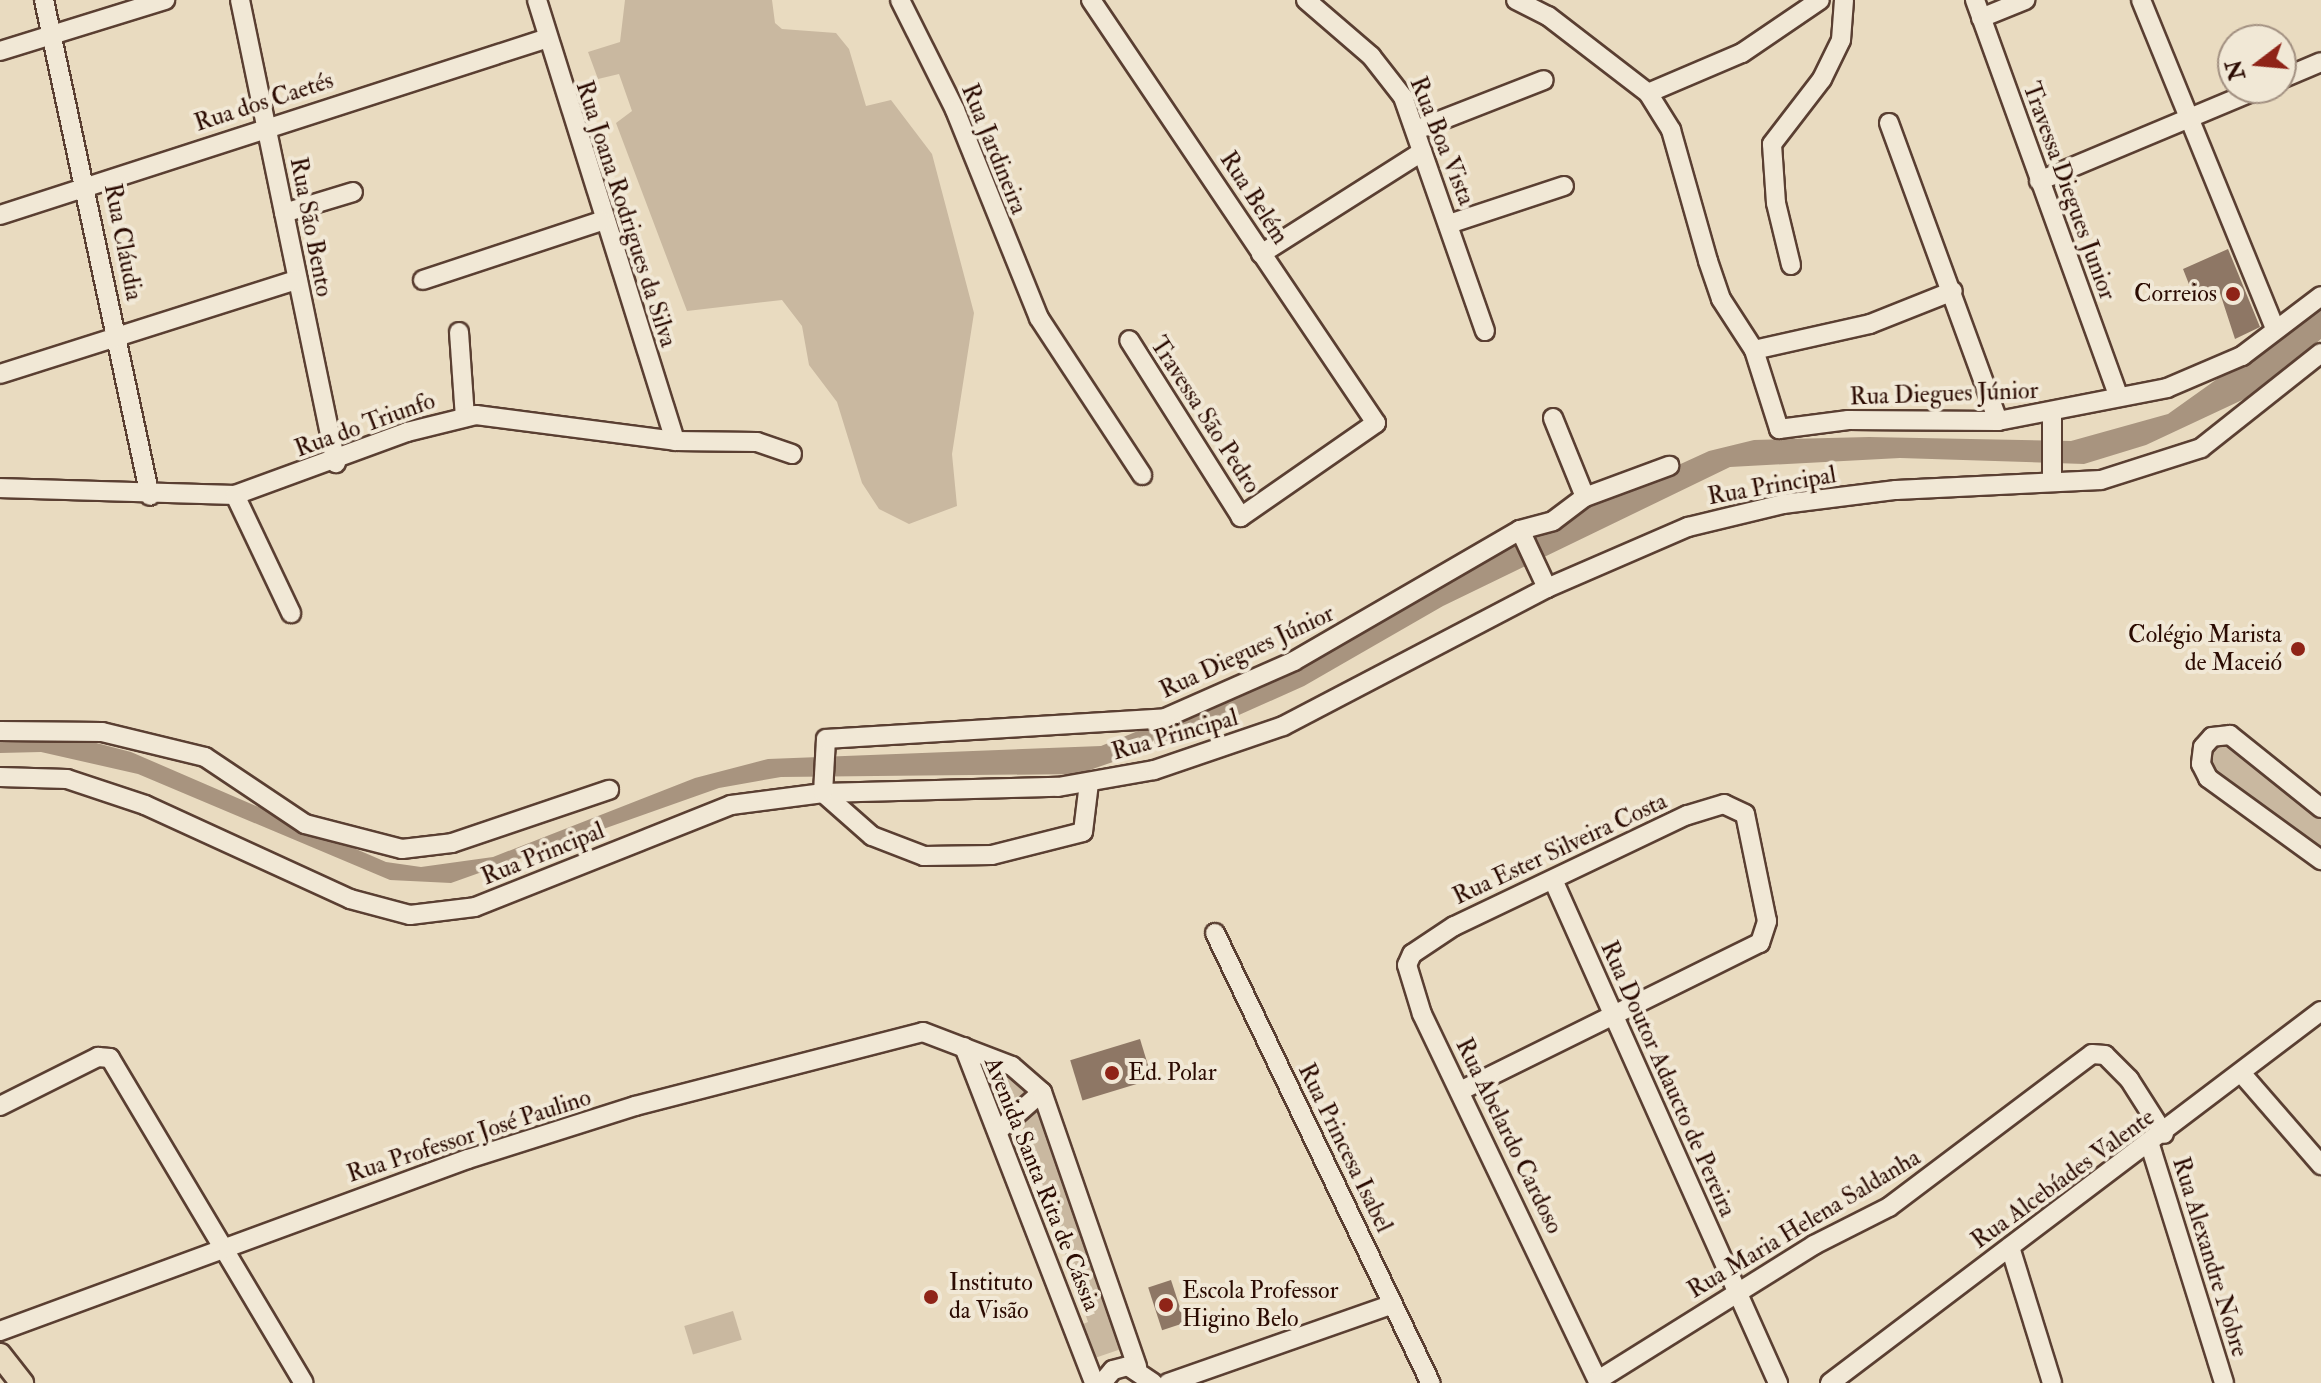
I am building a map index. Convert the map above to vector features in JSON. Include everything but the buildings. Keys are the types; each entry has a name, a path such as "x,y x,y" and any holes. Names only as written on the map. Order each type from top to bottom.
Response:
{"main road":[{"path":"0,1355 22,1383"}],"street":[{"name":"Rua Cláudia","path":"44,0 88,186 150,496"},
{"path":"0,51 165,0"},
{"name":"Rua São Bento","path":"240,0 336,463"},
{"name":"Rua Joana Rodrigues da Silva","path":"537,0 545,39 601,221 675,441"},
{"name":"Rua Jardineira","path":"900,0 955,110 1039,318 1142,475"},
{"name":"Rua Belém","path":"1091,0 1376,423 1241,517"},
{"name":"Rua Boa Vista","path":"1306,0 1392,78 1416,130 1485,331"},
{"path":"1516,0 1548,16 1648,93 1686,170 1721,299 1754,350 1830,336 1953,291"},
{"path":"1648,93 1742,53 1820,0"},
{"path":"1791,265 1776,203 1772,144 1822,79 1841,40 1844,0"},
{"name":"Travessa Diegues Junior","path":"1975,0 2119,397"},
{"path":"1981,18 2025,0"},
{"path":"2141,0 2275,328"},
{"name":"Rua dos Caetés","path":"2,209 88,186 266,125 545,39"},
{"path":"2297,72 2321,62"},
{"path":"1416,130 1544,80"},
{"path":"2039,181 2223,104"},
{"path":"1889,123 1998,421"},
{"path":"1261,254 1422,152"},
{"path":"1449,224 1564,186"},
{"path":"284,213 353,192"},
{"path":"423,280 601,221"},
{"path":"0,374 297,280"},
{"name":"Rua Diegues Júnior","path":"1754,350 1779,429 1848,420 1998,421 2052,414 2214,370 2321,296"},
{"path":"459,332 465,417"},
{"name":"Travessa São Pedro","path":"1129,340 1241,517"},
{"name":"Rua Principal","path":"0,777 67,779 145,805 350,899 410,915 475,907 731,805 823,789 981,793 1089,783 1154,770 1283,726 1547,588 1731,514 1896,490 2052,476 2126,474 2201,448 2321,353"},
{"path":"2052,414 2052,476"},
{"name":"Rua do Triunfo","path":"0,488 150,496 235,495 465,417 675,441 757,442 792,454"},
{"path":"1553,418 1585,497"},
{"name":"Rua Diegues Júnior","path":"823,789 826,744 1165,718 1294,661 1521,532 1553,521 1585,497 1669,466"},
{"path":"235,495 291,613"},
{"path":"1521,532 1547,588"},
{"path":"0,731 102,732 205,757 305,824 402,849 452,843 609,790"},
{"path":"2321,808 2230,735 2212,737 2203,747 2201,764 2208,778 2321,860"},
{"path":"823,789 853,823 898,851 976,856 1083,832 1089,783"},
{"name":"Rua Ester Silveira Costa","path":"1454,926 1554,882 1687,815 1724,804 1745,814 1767,921 1763,939 1749,951 1614,1018"},
{"name":"Rua Doutor Adaucto de Pereira","path":"1554,882 1778,1383"},
{"name":"Rua Abelardo Cardoso","path":"1454,926 1412,954 1407,965 1422,1014 1464,1089 1599,1381"},
{"name":"Rua Princesa Isabel","path":"1215,933 1431,1383"},
{"name":"Rua Alcebíades Valente","path":"1830,1383 2157,1140 2321,1011"},
{"path":"1464,1089 1614,1018"},
{"name":"Rua Professor José Paulino","path":"0,1331 224,1245 309,1207 635,1106 835,1052 923,1032 964,1047"},
{"name":"Avenida Santa Rita de Cássia","path":"964,1047 1012,1066 1042,1092 1157,1378"},
{"name":"Avenida Santa Rita de Cássia","path":"964,1047 972,1079 999,1130 1094,1383"},
{"name":"Rua Maria Helena Saldanha","path":"1599,1381 1737,1291 1889,1207 2092,1054 2105,1055 2129,1079 2157,1140"},
{"path":"0,1106 98,1057 110,1058 304,1383"},
{"path":"2242,1074 2321,1165"},
{"path":"999,1130 1042,1092"},
{"name":"Rua Alexandre Nobre","path":"2157,1140 2224,1383"},
{"path":"2010,1247 2052,1383"},
{"path":"1102,1383 1113,1370 1157,1378 1393,1304"}],"shaded area":[{"path":"625,0 772,0 775,23 782,29 836,33 849,49 866,106 891,100 932,154 974,313 952,454 957,506 909,524 879,509 862,483 837,402 809,365 802,326 782,300 687,311 616,123 632,111 619,74 598,79 588,52 620,42"},
{"path":"2321,305 2321,339 2255,394 2146,445 2084,464 1900,458 1730,467 1443,606 1304,686 1203,731 1078,774 781,777 719,788 451,883 390,880 138,774 41,752 0,753 0,737 81,739 131,752 386,862 421,867 493,857 695,778 768,759 1101,746 1212,701 1508,543 1709,451 1754,440 1869,437 2071,441 2168,414"},
{"path":"2228,744 2321,816 2321,864 2210,778 2208,749"},
{"path":"976,1064 1017,1077 1035,1102 1127,1347 1089,1360 1076,1327 1088,1322 1021,1123 1007,1126"},
{"path":"733,1311 742,1340 693,1355 684,1326"}],"place":[{"name":"Correios","path":"2233,294"},
{"name":"Colégio Marista de Maceió","path":"2298,649"},
{"name":"Ed. Polar","path":"1112,1073"},
{"name":"Instituto da Visão","path":"931,1297"},
{"name":"Escola Professor Higino Belo","path":"1166,1305"}]}
